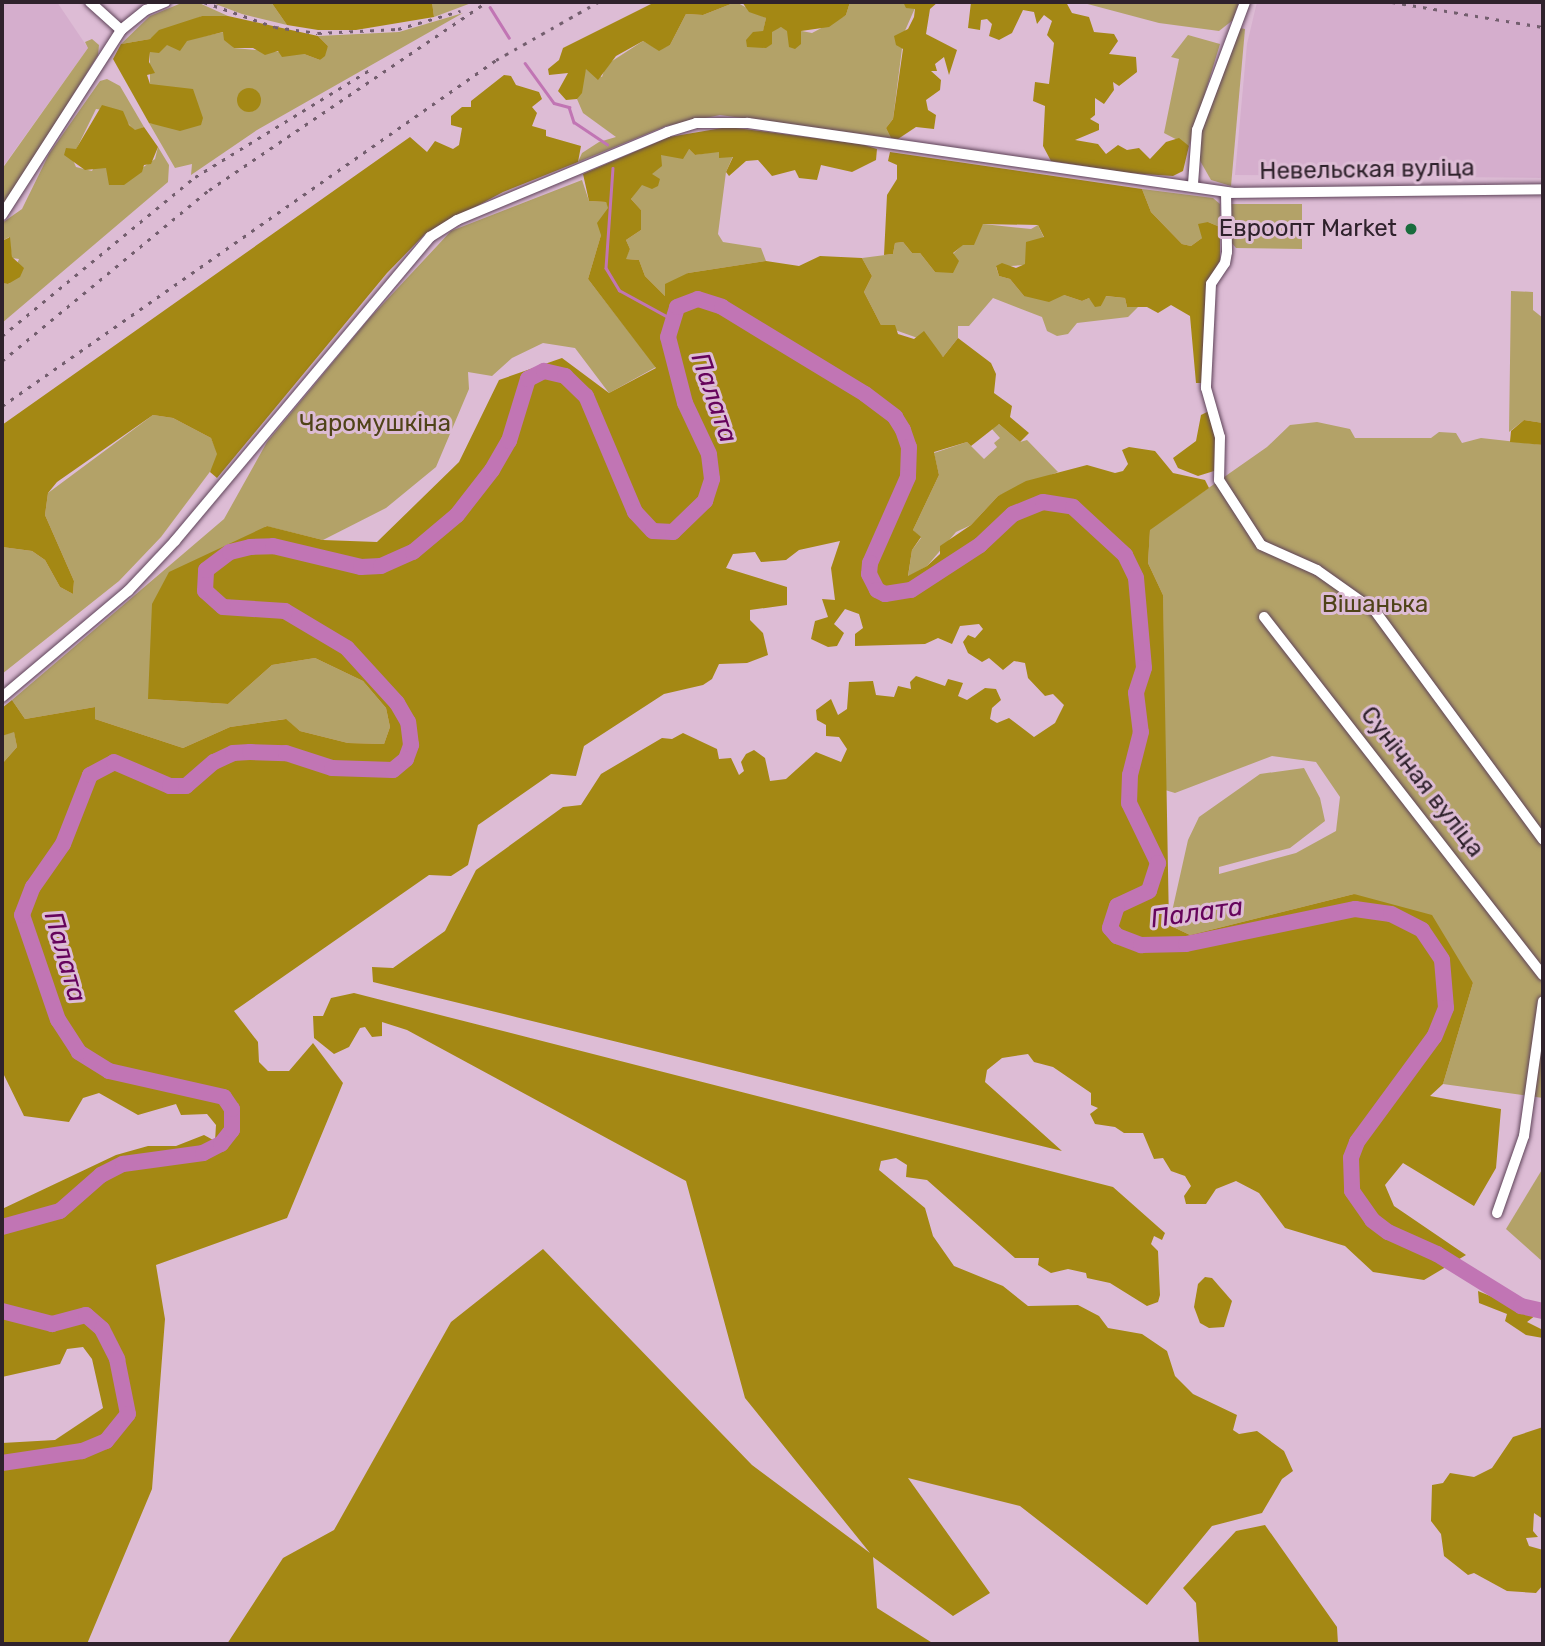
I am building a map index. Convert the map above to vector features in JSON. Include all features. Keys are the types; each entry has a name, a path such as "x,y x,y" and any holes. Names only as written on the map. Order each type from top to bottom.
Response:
{"street":[{"path":"90,2 121,30"},
{"path":"2,215 121,30 146,9 165,2"},
{"path":"1193,184 1197,130 1245,2"},
{"name":"Невельская вуліца","path":"2,697 128,591 258,443 410,257 457,220 667,132 721,121 1193,184 1226,192 1543,189"},
{"path":"1226,192 1227,252 1211,284 1206,388 1220,437 1219,480 1261,545 1317,570 1375,611 1543,840"},
{"name":"Сунічная вуліца","path":"1264,617 1543,975"},
{"path":"1497,1213 1524,1136 1543,1001"}],"shaded area":[{"path":"2,2 57,2 88,48 2,168"},
{"path":"271,2 432,2 434,17 356,30 318,30 287,25"},
{"path":"655,2 736,2 703,15 686,14 670,45 659,51 643,41 616,56 598,80 586,69 582,93 577,99 566,100 558,91 568,73 549,75 548,69 559,60 563,48"},
{"path":"742,2 850,2 846,15 829,27 801,31 801,44 795,49 789,47 787,31 781,27 772,32 772,44 766,48 747,47 746,40 753,32 763,31 766,18 749,12"},
{"path":"903,2 938,2 930,9 926,34 957,50 949,75 944,57 935,64 937,71 931,71 941,80 940,90 926,100 928,110 936,115 934,129 916,127 898,139 891,138 886,128 893,119 903,49 896,45 894,36 908,29 914,17 915,9 906,8"},
{"path":"971,2 1066,2 1072,13 1089,17 1094,32 1114,34 1118,41 1109,54 1136,57 1137,72 1119,86 1113,82 1114,90 1104,104 1095,98 1095,115 1090,119 1099,124 1099,130 1075,140 1098,144 1106,154 1118,145 1127,150 1139,148 1150,159 1166,142 1179,138 1189,146 1183,171 1173,176 1128,173 1051,161 1043,146 1045,106 1033,101 1035,82 1049,84 1054,43 1047,35 1052,21 1044,15 1037,24 1034,12 1023,10 1012,33 999,40 989,36 992,24 987,19 981,20 980,30 968,28"},
{"path":"1257,2 1543,2 1543,178 1235,175 1247,44"},
{"path":"202,16 228,16 318,36 328,46 325,56 320,60 304,54 282,57 278,51 265,55 253,48 234,48 224,40 223,32 187,41 180,51 167,45 159,53 150,52 149,62 155,73 147,75 150,84 193,89 203,118 201,125 180,131 149,123 113,59 121,44 150,39 159,30"},
{"path":"504,75 511,76 516,85 539,92 542,99 532,107 537,113 532,126 546,130 546,136 581,146 578,162 503,192 425,234 387,273 217,478 210,472 217,454 211,438 173,418 153,415 57,482 48,493 45,515 74,581 73,594 60,587 45,560 32,551 2,547 2,425 410,137 427,152 435,141 453,149 459,145 462,128 451,125 451,116 462,107 471,107 471,101"},
{"path":"249,88 257,92 261,100 257,108 249,112 241,108 237,100 241,92"},
{"path":"102,105 123,111 129,125 135,130 144,127 158,147 151,164 144,165 142,172 124,185 109,185 106,168 85,170 64,155 66,148 76,149"},
{"path":"728,127 861,144 877,149 876,160 852,172 821,165 817,180 799,178 795,170 772,176 758,160 746,161 729,176 726,172 733,157 719,158 719,152 695,155 689,149 683,159 661,155 662,166 652,174 660,179 658,186 652,189 642,185 631,199 641,210 641,230 626,240 630,249 626,259 639,260 645,276 665,296 665,284 688,273 766,261 799,266 820,256 862,258 872,276 864,292 881,325 895,325 898,334 914,339 924,331 943,357 958,338 991,363 996,374 994,393 1012,406 1010,417 1029,433 1020,442 999,424 971,446 967,442 934,452 939,475 913,530 921,537 912,550 908,576 927,566 940,554 940,546 971,525 998,496 1026,481 1087,465 1115,473 1123,471 1128,464 1122,450 1129,447 1155,451 1173,473 1205,480 1209,488 1150,530 1148,563 1163,595 1169,925 1190,935 1354,894 1432,915 1473,983 1443,1084 1430,1096 1501,1109 1496,1168 1474,1206 1403,1163 1385,1185 1394,1206 1466,1255 1424,1280 1373,1272 1345,1246 1285,1228 1259,1193 1236,1181 1216,1189 1206,1204 1186,1204 1184,1196 1191,1186 1185,1176 1171,1171 1163,1158 1154,1159 1143,1133 1124,1133 1115,1127 1095,1124 1090,1114 1098,1108 1091,1105 1091,1093 1053,1067 1034,1062 1028,1054 1002,1058 987,1070 985,1082 1062,1151 373,982 372,967 393,968 445,931 476,870 563,807 581,805 601,774 662,738 672,739 683,733 717,749 719,759 731,758 739,775 744,771 741,762 746,754 754,750 765,758 770,781 786,779 816,752 841,762 847,749 839,737 826,736 826,725 817,720 816,710 831,699 838,715 847,709 849,682 873,681 876,695 894,697 898,686 911,689 910,682 916,676 945,686 948,679 963,683 958,696 967,700 985,688 996,689 1001,700 992,708 990,719 997,723 1009,718 1034,737 1055,723 1064,705 1053,694 1045,696 1028,678 1025,663 1014,661 1003,670 989,658 982,662 968,653 963,642 968,635 975,638 983,629 979,624 960,626 952,644 938,638 925,644 855,646 855,634 863,628 859,614 845,609 834,624 844,633 837,646 828,647 811,639 815,621 828,617 822,599 835,600 831,568 840,541 799,550 786,560 761,562 755,552 733,554 726,568 787,587 787,605 750,610 750,620 763,633 768,655 747,663 719,664 712,679 703,685 664,694 584,746 576,776 551,774 478,825 468,865 451,876 429,875 234,1011 258,1042 259,1062 268,1071 289,1071 313,1043 343,1083 287,1218 156,1265 165,1319 152,1489 87,1644 2,1644 2,1443 55,1440 103,1408 92,1359 83,1347 67,1349 60,1364 2,1377 2,1209 116,1155 148,1146 176,1146 204,1135 215,1141 216,1125 207,1114 181,1115 176,1104 138,1115 99,1093 83,1098 69,1122 24,1116 2,1071 2,764 17,747 14,732 2,736 2,708 12,700 25,719 95,707 95,719 183,748 230,727 286,719 300,731 348,743 384,744 390,727 386,708 363,681 315,658 272,665 228,704 148,699 152,604 169,572 267,526 323,540 377,542 459,462 499,380 562,358 609,393 656,368 588,279 601,235 597,223 608,208 606,202 589,201 583,174 669,137"},
{"path":"890,152 1142,189 1151,212 1182,244 1191,246 1202,238 1198,224 1208,222 1220,227 1220,260 1206,290 1205,383 1196,383 1190,316 1171,305 1158,313 1147,307 1127,307 1125,298 1106,296 1101,306 1095,307 1089,298 1082,301 1064,295 1049,302 1024,296 1010,279 999,276 996,266 1002,263 1016,268 1025,264 1026,242 1044,237 1038,225 983,224 974,245 963,245 953,253 959,261 953,273 935,272 920,253 912,253 903,242 895,243 893,254 884,255 887,195 897,179 897,165 888,161"},
{"path":"10,237 12,257 24,268 20,277 8,284 2,283 2,241"},
{"path":"1209,411 1216,441 1214,471 1198,476 1178,468 1173,458 1196,441 1201,415"},
{"path":"1524,420 1543,423 1543,445 1510,442 1511,431"},
{"path":"354,993 1113,1187 1165,1233 1162,1240 1154,1236 1151,1244 1158,1251 1160,1295 1158,1302 1147,1306 1110,1283 1087,1278 1086,1273 1068,1269 1051,1273 1038,1265 1039,1258 1015,1258 927,1180 906,1177 907,1165 896,1158 881,1161 879,1170 925,1208 933,1236 954,1266 1003,1286 1028,1306 1078,1305 1099,1316 1108,1328 1142,1334 1167,1351 1175,1376 1193,1394 1237,1415 1233,1430 1239,1434 1257,1431 1284,1451 1293,1471 1282,1479 1262,1513 1212,1526 1147,1605 1020,1506 908,1478 990,1593 953,1616 873,1557 877,1608 934,1644 227,1644 283,1558 334,1530 451,1322 543,1249 752,1465 870,1553 745,1398 686,1181 407,1030 382,1022 382,1036 372,1037 365,1027 360,1028 349,1047 334,1054 314,1038 313,1016 323,1016 331,998"},
{"path":"1205,1277 1212,1278 1232,1301 1224,1327 1209,1328 1200,1323 1194,1307 1198,1284"},
{"path":"1478,1291 1536,1315 1527,1322 1543,1330 1543,1338 1526,1335 1505,1321 1507,1314 1479,1303"},
{"path":"1543,1427 1543,1519 1534,1513 1533,1531 1538,1537 1526,1538 1529,1546 1543,1550 1543,1585 1536,1593 1507,1591 1474,1573 1468,1575 1444,1556 1441,1534 1431,1521 1432,1485 1443,1483 1450,1473 1474,1477 1492,1468 1513,1437"},
{"path":"1265,1525 1337,1627 1338,1644 1199,1644 1196,1603 1183,1588 1236,1531"}],"green space":[{"path":"184,2 197,2 228,16 202,16 150,39 121,44 150,16"},
{"path":"210,2 271,2 287,25 242,14"},
{"path":"432,2 474,2 434,17"},
{"path":"736,2 766,18 763,32 781,27 812,33 846,15 850,2 903,2 907,8 915,8 904,33 893,119 886,128 891,138 720,115 666,126 578,162 582,153 599,142 616,137 583,113 577,99 586,68 602,77 606,65 643,41 659,50 670,45 686,14 703,15"},
{"path":"1080,2 1239,2 1233,20 1219,31 1159,23"},
{"path":"463,13 257,130 191,175 192,164 175,168 149,123 174,126 197,111 196,99 173,88 150,85 150,51 167,44 224,32 234,48 304,54 320,60 328,46 318,36 399,32"},
{"path":"1240,28 1245,29 1231,186 1211,180 1199,159 1201,132"},
{"path":"1188,35 1220,44 1189,146 1164,133 1179,59 1171,57"},
{"path":"92,39 99,45 98,55 2,209 2,169 88,48 85,42"},
{"path":"107,79 120,86 144,127 135,131 118,112 96,109 72,158 76,167 92,171 95,165 132,175 155,159 158,147 169,165 168,182 2,323 2,283 9,284 19,259 12,258 9,237 2,241 2,223 22,209 49,154 100,81"},
{"path":"689,149 695,155 719,151 733,156 726,172 718,234 723,242 761,248 766,261 688,273 665,296 645,276 639,260 625,259 630,249 626,240 641,230 641,210 631,199 661,154"},
{"name":"Чаромушкіна","path":"582,180 589,201 606,202 609,208 588,279 656,367 609,393 575,348 543,343 512,358 492,376 468,372 469,389 436,467 386,508 323,540 266,526 148,699 228,704 272,665 315,658 363,681 386,708 390,727 384,744 348,743 300,731 285,719 230,727 183,748 95,719 95,707 25,719 12,700 224,519 267,442 368,320 451,231"},
{"path":"1142,189 1213,198 1220,204 1220,227 1208,222 1202,238 1191,246 1182,244 1151,212"},
{"path":"1231,204 1302,204 1302,249 1236,248 1230,241"},
{"path":"983,224 1031,229 1038,225 1044,238 1025,265 996,267 999,276 1010,279 1024,296 1064,295 1082,301 1089,298 1101,306 1105,296 1125,298 1127,307 1138,307 1128,317 1077,323 1068,334 1057,336 1047,331 1042,317 993,298 969,326 958,326 958,338 943,357 929,342 881,325 864,292 872,276 862,258 893,254 895,243 903,242 912,253 920,253 935,272"},
{"path":"1511,291 1533,292 1533,310 1543,318 1543,423 1524,420 1509,432"},
{"path":"153,415 173,418 211,438 218,454 215,465 161,537 119,581 2,674 2,547 32,551 45,560 60,587 73,594 74,581 45,515 48,493"},
{"name":"Вішанька","path":"1317,422 1350,429 1355,438 1431,438 1439,432 1456,433 1462,443 1481,438 1543,445 1543,1098 1443,1084 1473,983 1354,894 1190,935 1169,925 1188,840 1199,817 1260,774 1304,768 1320,798 1325,821 1290,848 1219,867 1219,874 1296,853 1336,831 1340,797 1316,762 1272,756 1175,793 1165,790 1163,595 1148,563 1150,529 1267,447 1290,425"},
{"path":"999,424 1020,442 1027,440 1058,472 998,496 971,525 956,532 927,566 908,577 912,550 921,538 913,530 939,475 934,453 967,442 984,459 997,447 994,443 1000,438 991,428"},
{"path":"14,731 17,747 2,764 2,736"},
{"path":"1543,1168 1543,1262 1506,1229"}],"waterway":[{"path":"490,7 509,38"},
{"path":"525,63 554,103 569,107 574,122 607,144"},
{"path":"613,168 606,268 619,290 670,318"},
{"name":"Палата","path":"2,1227 60,1211 101,1175 123,1164 203,1153 221,1144 232,1130 232,1109 224,1097 109,1071 79,1052 58,1020 22,915 33,887 63,844 90,775 114,762 170,786 186,786 214,762 233,753 250,752 286,753 332,768 393,770 406,759 411,745 408,722 397,703 347,648 285,611 223,607 205,591 206,570 230,552 250,547 273,546 361,567 381,566 413,552 457,515 492,470 509,441 528,379 544,371 565,376 586,396 635,512 653,531 673,532 705,501 712,479 709,454 685,403 668,337 677,307 698,299 722,307 865,394 895,417 903,430 909,447 908,477 870,563 869,574 877,590 885,594 911,590 980,545 1013,514 1043,502 1073,507 1125,555 1136,578 1144,668 1136,693 1141,732 1130,775 1129,803 1158,863 1149,891 1117,906 1110,928 1117,936 1141,945 1186,944 1355,909 1391,914 1422,930 1442,960 1446,1008 1434,1037 1357,1142 1351,1158 1352,1191 1372,1220 1388,1232 1437,1254 1521,1306 1543,1311"},
{"name":"Палата","path":"2,1311 52,1324 86,1315 102,1329 117,1359 128,1414 106,1441 82,1451 2,1463"}],"railway":[{"path":"204,2 275,27 318,33 398,29 460,11"},
{"path":"2,361 209,190 487,2"},
{"path":"2,406 496,60 598,2"},
{"path":"1392,2 1543,27"},
{"path":"2,336 195,177 371,69"}],"place":[{"name":"Евроопт Market","path":"1411,229"}]}
